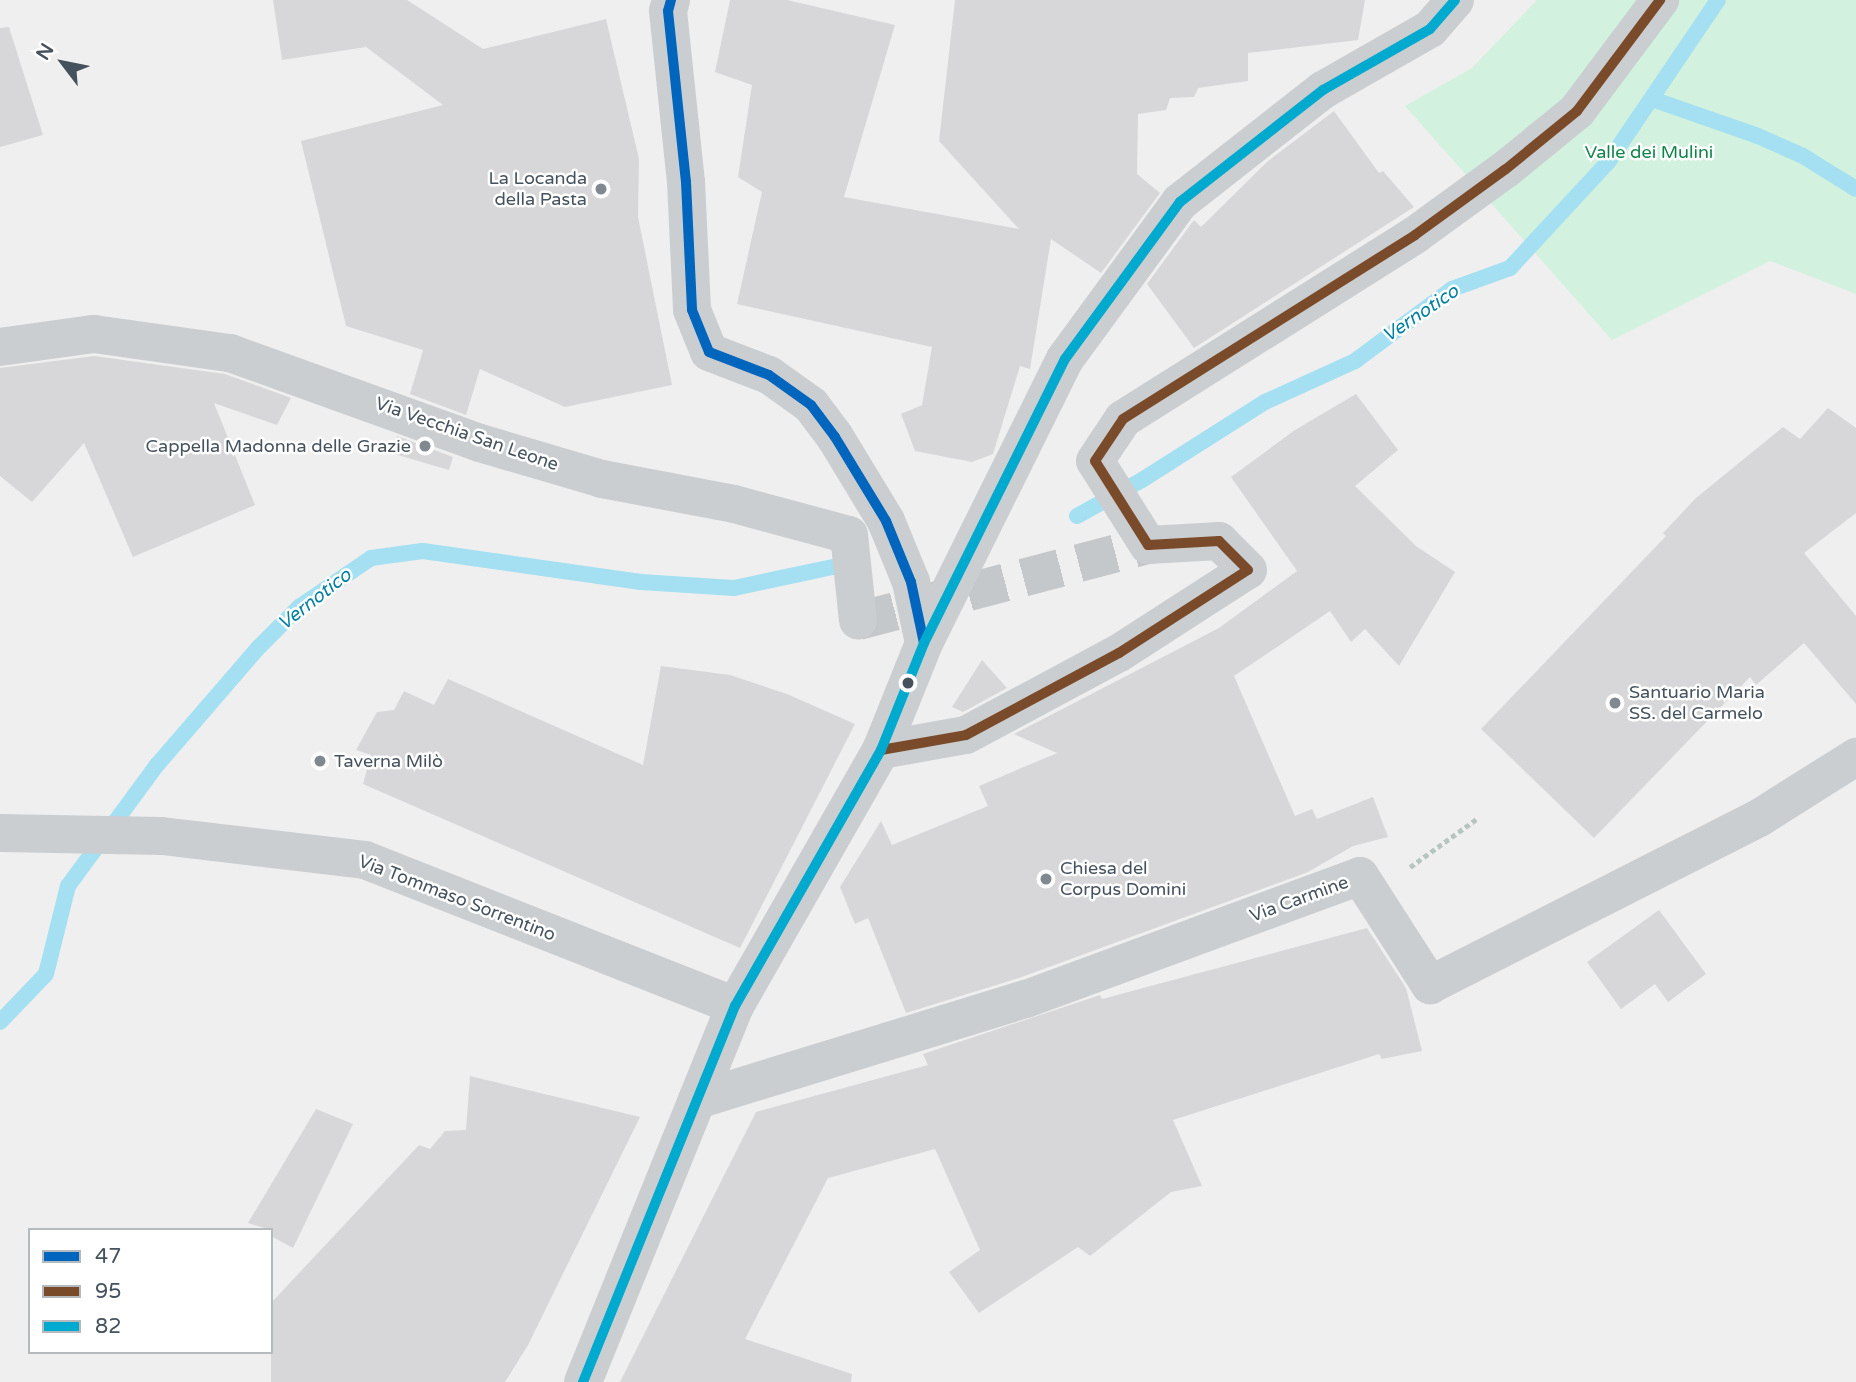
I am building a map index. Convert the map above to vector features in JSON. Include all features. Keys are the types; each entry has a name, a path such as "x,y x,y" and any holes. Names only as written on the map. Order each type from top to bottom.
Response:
{"street":[{"path":"671,0 668,11 685,182 692,310 709,352 769,375 811,405 835,437 886,522 911,582 924,643"},
{"path":"583,1382 735,1006 881,750 924,643 1065,359 1180,202 1323,90 1430,29 1455,0"},
{"path":"881,750 966,735 1119,653 1248,570 1219,541 1149,545 1095,461 1123,419 1415,235 1516,161 1577,111 1660,0"},
{"name":"Via Vecchia San Leone","path":"0,347 94,334 230,353 480,443 602,479 734,504 849,535 858,621"},
{"name":"Via Carmine","path":"697,1100 1026,999 1360,876 1430,985 1759,818 1856,757"},
{"name":"Via Tommaso Sorrentino","path":"15,831 162,836 365,860 735,1006"}],"path":[{"path":"1372,894 1478,818"}],"green space":[{"name":"Valle dei Mulini","path":"1537,0 1856,0 1856,294 1770,261 1612,340 1405,106 1472,68"}],"building":[{"path":"273,0 407,0 483,49 606,19 639,159 638,217 672,385 565,407 480,369 466,415 410,394 423,350 346,326 301,141 443,105 366,47 282,60"},
{"path":"730,0 787,0 895,25 844,197 1019,229 939,141 955,0 1365,0 1358,40 1248,53 1248,81 1198,88 1194,97 1170,98 1166,110 1138,114 1137,174 1160,193 1101,273 1051,239 1030,369 1020,366 993,454 972,462 915,451 901,414 922,405 932,347 737,304 762,192 738,177 752,85 715,72"},
{"path":"9,27 43,135 0,147 0,28"},
{"path":"1334,111 1379,173 1383,171 1414,207 1194,348 1147,284 1194,220 1201,227 1268,161"},
{"path":"94,356 225,374 291,398 277,425 214,403 255,505 133,557 84,443 32,502 0,476 0,368"},
{"path":"1356,394 1398,450 1355,486 1416,546 1455,572 1399,666 1365,629 1351,642 1330,611 1234,676 1295,816 1312,809 1317,819 1373,797 1388,837 1353,846 1308,872 1019,978 906,1013 868,918 855,924 840,887 881,821 892,845 988,806 979,786 1057,753 1014,734 1219,628 1297,571 1231,477 1295,430"},
{"path":"1828,408 1856,428 1856,513 1804,553 1856,616 1856,704 1804,643 1756,685 1750,677 1594,838 1481,729 1666,536 1663,533 1696,498 1783,427 1800,439"},
{"path":"397,436 453,457 449,470 391,453"},
{"path":"982,660 1007,688 963,712 952,707"},
{"path":"661,666 730,675 787,694 855,724 740,948 363,784 371,755 356,750 377,712 394,710 404,691 434,705 448,679 643,765"},
{"path":"1659,910 1706,974 1668,1002 1655,984 1621,1009 1587,962"},
{"path":"1367,928 1406,988 1422,1051 1382,1059 1379,1054 1173,1120 1202,1186 1171,1192 1090,1256 1078,1247 979,1313 949,1272 980,1250 935,1149 828,1178 745,1339 852,1374 851,1382 620,1382 756,1112 928,1065 923,1054 1100,995 1102,999"},
{"path":"470,1076 640,1117 528,1345 505,1382 271,1382 273,1301 419,1145 430,1149 445,1131 466,1130"},
{"path":"316,1109 353,1124 293,1248 273,1237 273,1228 248,1223"}],"waterway":[{"name":"Vernotico","path":"1077,516 1142,480 1265,402 1355,361 1452,289 1510,268 1609,161 1718,0"},
{"path":"1652,99 1758,136 1803,156 1856,189"},
{"name":"Vernotico","path":"0,1022 46,974 68,886 157,765 259,647 299,607 371,558 423,551 641,582 734,588 833,567"}],"tunnel":[{"path":"858,621 1148,545"}],"transit line":[{"name":"47","path":"671,0 668,11 686,182 692,310 709,352 769,375 811,405 835,437 886,521 911,582 924,643"},
{"name":"82","path":"583,1382 735,1006 881,750 924,643 1065,359 1180,202 1323,90 1430,29 1455,0"},
{"name":"95","path":"881,750 966,735 1119,653 1248,570 1219,541 1148,545 1095,461 1123,419 1415,235 1506,169 1577,111 1660,0"}],"place":[{"name":"La Locanda della Pasta","path":"601,189"},
{"name":"Cappella Madonna delle Grazie","path":"425,446"},
{"name":"Santuario Maria SS. del Carmelo","path":"1615,703"},
{"name":"Taverna Milò","path":"320,761"},
{"name":"Chiesa del Corpus Domini","path":"1046,879"}]}
